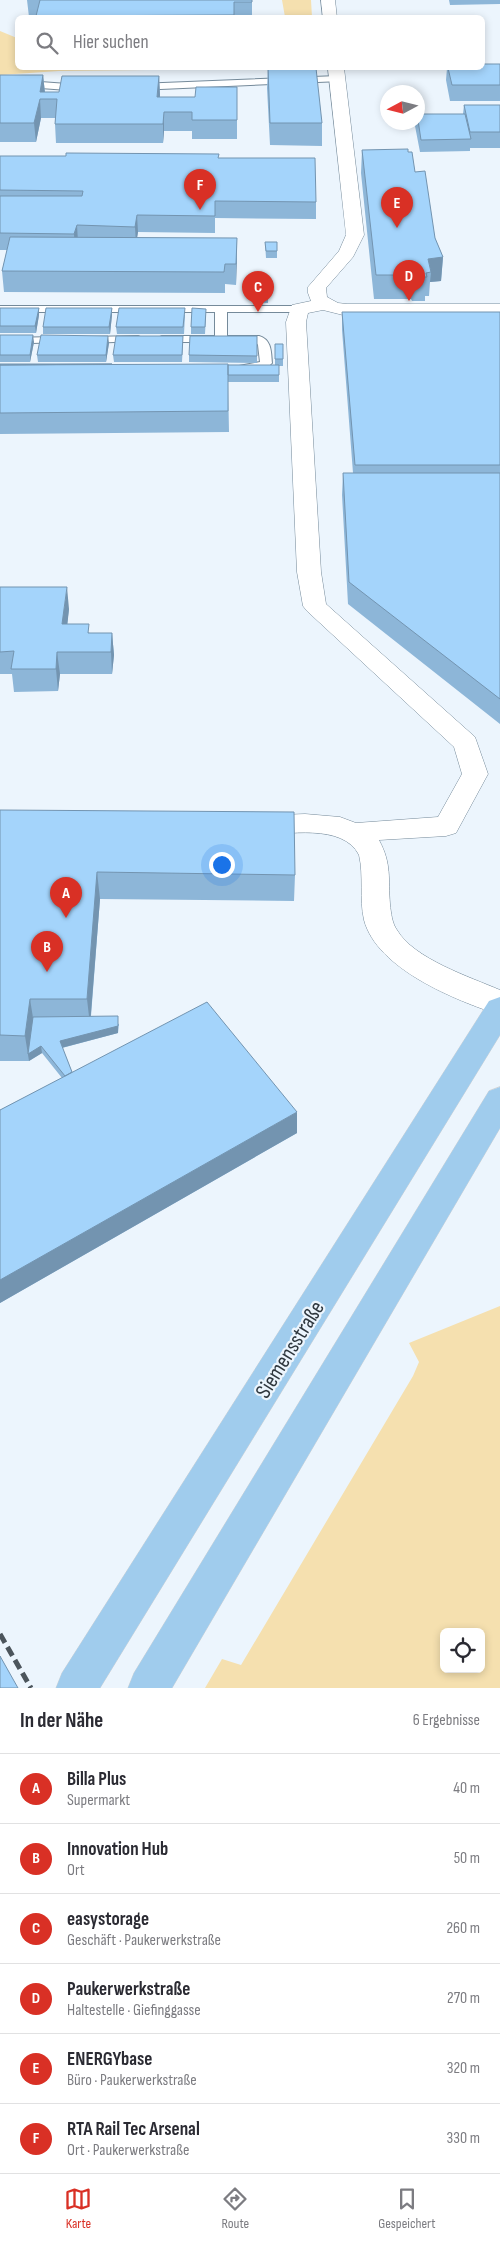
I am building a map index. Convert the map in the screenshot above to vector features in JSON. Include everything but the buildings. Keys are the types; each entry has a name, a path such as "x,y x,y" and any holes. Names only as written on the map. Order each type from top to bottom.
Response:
{"main road":[{"name":"Siemensstraße","path":"77,1688 500,1009"},
{"path":"149,1688 500,1100"}],"street":[{"path":"328,0 330,15"},
{"path":"233,826 337,826 357,832 446,826 475,774 466,744 315,606 309,572 296,322 311,306 317,296 316,287 347,253 355,235 337,73"},
{"path":"311,306 348,310 500,310"},
{"path":"357,832 366,840 373,855 376,903 380,925 388,941 406,958 500,1003"}],"lane":[{"path":"128,87 236,84 337,73"},
{"path":"0,82 88,88"},
{"path":"0,309 221,309 311,306"},
{"path":"221,309 221,338"},
{"path":"0,341 221,338 259,339 264,344 266,363 263,366 234,368"}],"shaded area":[{"path":"282,0 311,0 312,15 285,15"},
{"path":"0,31 15,37 15,70 145,70 59,71 0,75"},
{"path":"500,1306 500,1688 205,1688 222,1659 241,1665 413,1376 419,1362 409,1343"}],"railway":[{"path":"0,1634 31,1688"}],"place":[{"name":"RTA Rail Tec Arsenal","path":"200,210"},
{"name":"ENERGYbase","path":"397,228"},
{"name":"Paukerwerkstraße","path":"409,301"},
{"name":"easystorage","path":"258,312"},
{"name":"Billa Plus","path":"66,918"},
{"name":"Innovation Hub","path":"47,972"}]}
